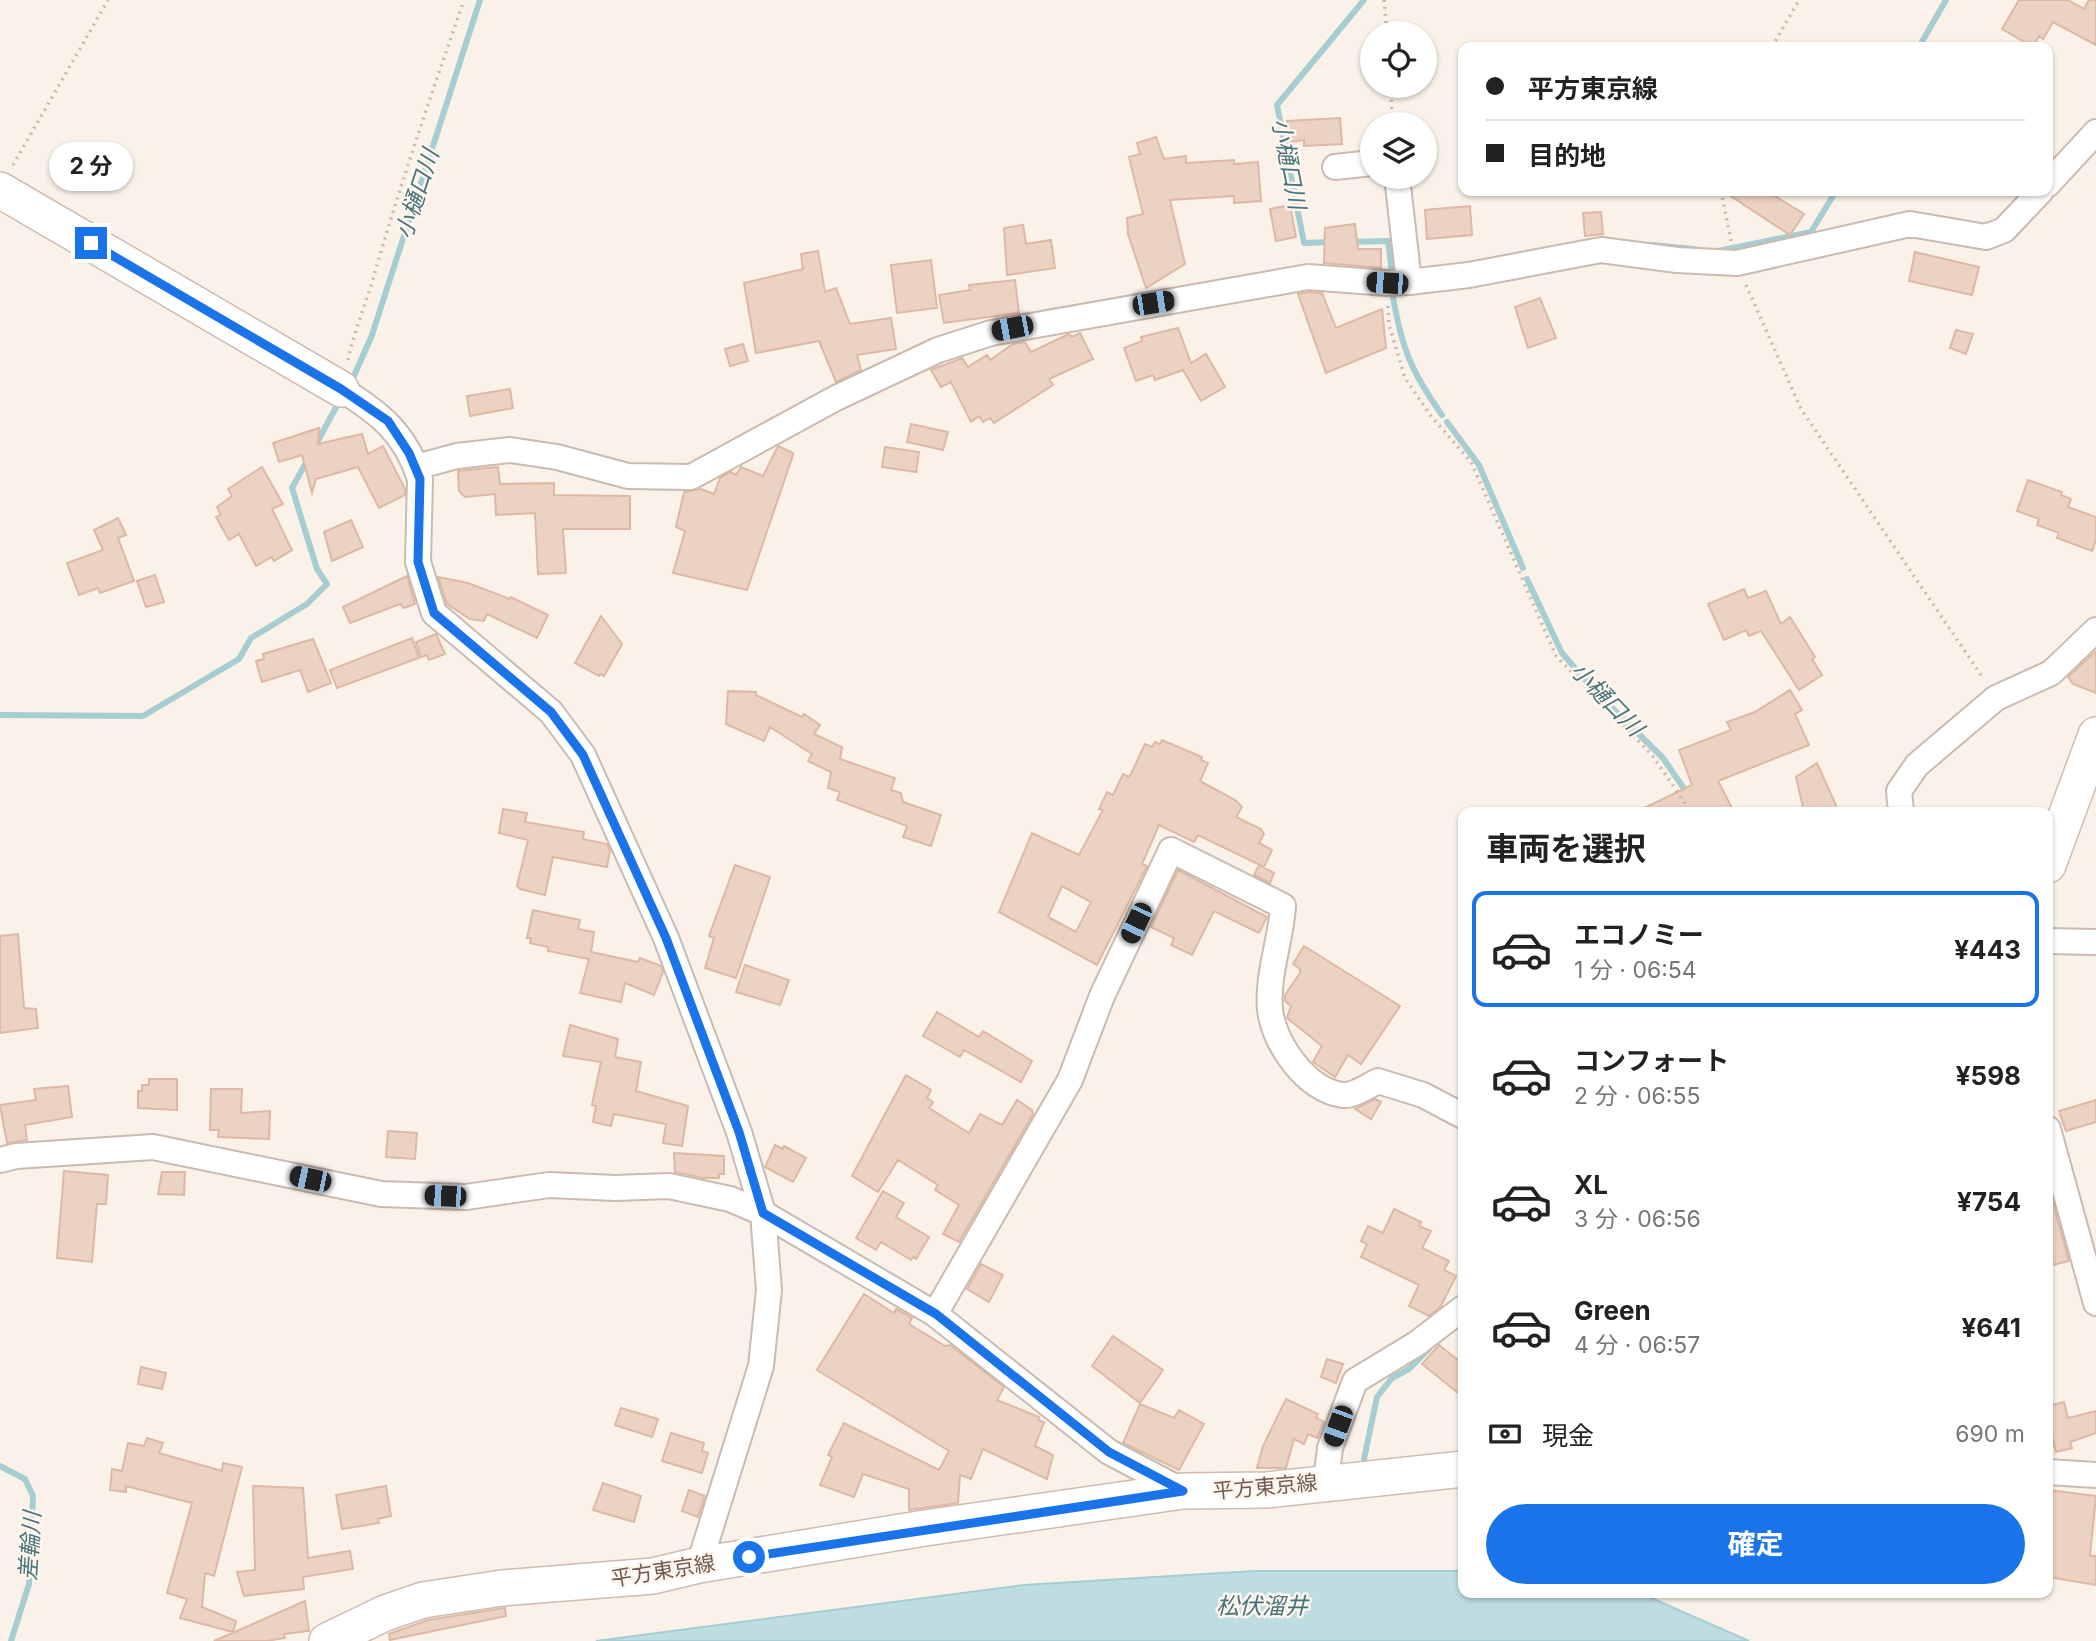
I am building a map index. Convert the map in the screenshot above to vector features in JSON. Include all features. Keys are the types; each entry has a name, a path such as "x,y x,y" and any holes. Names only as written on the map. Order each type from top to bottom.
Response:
{"main road":[{"path":"3,183 341,389"},
{"path":"2053,851 2096,735"},
{"name":"平方東京線","path":"327,1641 385,1613 423,1601 502,1588 653,1576 699,1565 925,1528 1183,1491 1267,1490 1326,1481 1458,1469"}],"street":[{"path":"2053,179 2096,132"},
{"path":"1335,167 1360,164"},
{"path":"1397,189 1398,283"},
{"path":"416,467 457,456 510,450 557,457 628,476 691,477 836,398 938,350 991,332 1308,277 1398,283 1469,275 1601,250 1677,260 1737,263 1910,224 1986,237 2004,230 2036,196"},
{"path":"341,389 388,421 416,467 420,479 418,562 434,613 551,712 583,755 666,938 739,1132 763,1213 769,1290 761,1366 699,1565"},
{"path":"1901,807 1899,791 1917,765 1996,698 2051,673 2096,630"},
{"path":"936,1314 1070,1080 1102,996 1171,850 1283,906 1270,1008 1278,1040 1308,1077 1326,1090 1346,1095 1378,1081 1423,1095 1458,1113"},
{"path":"2053,941 2096,943"},
{"path":"0,1160 16,1156 153,1147 381,1194 466,1197 549,1185 615,1188 669,1186 730,1199 763,1213 936,1314 1109,1452 1183,1491"},
{"path":"2053,1147 2096,1303"},
{"path":"1326,1481 1330,1448 1354,1381 1416,1344 1458,1312"},
{"path":"2053,1472 2096,1475"}],"path":[{"path":"3,183 108,0"},
{"path":"341,389 356,326 368,298 413,149 464,0"},
{"path":"1384,0 1386,21"},
{"path":"1775,42 1799,0"},
{"path":"1722,196 1737,263 1801,410 1996,698"},
{"path":"1398,283 1389,325 1405,378 1432,416 1471,462 1556,656 1652,755 1688,807"}],"water":[{"name":"松伏溜井","path":"1254,1571 1458,1571 1458,1598 1651,1598 1749,1641 596,1641 1024,1585"}],"building":[{"path":"2019,0 2068,0 2084,9 2089,0 2096,0 2096,45 2053,22 2043,39 2039,36 2036,42 2024,42 2002,29"},
{"path":"1340,118 1342,144 1304,146 1304,140 1289,142 1287,121"},
{"path":"1156,137 1164,159 1186,156 1186,163 1234,160 1234,164 1258,162 1261,201 1234,203 1234,196 1170,200 1185,264 1146,288 1128,234 1127,218 1143,214 1129,157 1140,154 1137,143"},
{"path":"1731,196 1775,196 1804,214 1790,235"},
{"path":"1290,205 1296,237 1276,241 1270,209"},
{"path":"1470,206 1472,235 1427,239 1425,210"},
{"path":"1601,212 1603,234 1585,236 1583,213"},
{"path":"1355,224 1358,249 1381,249 1381,268 1324,263 1325,228"},
{"path":"1023,225 1026,244 1051,240 1055,268 1007,275 1004,228"},
{"path":"818,251 825,292 836,288 850,324 891,318 896,349 857,355 861,370 836,382 819,341 756,353 744,283 803,269 801,254"},
{"path":"1915,252 1979,267 1972,295 1909,281"},
{"path":"931,260 937,308 897,313 891,265"},
{"path":"1015,280 1019,313 944,323 939,295 970,290 969,285"},
{"path":"1322,293 1336,328 1382,309 1386,348 1326,373 1298,294"},
{"path":"1540,298 1556,338 1528,348 1515,307"},
{"path":"1178,328 1191,363 1206,354 1225,387 1201,401 1183,370 1155,380 1153,375 1136,381 1124,348 1142,341 1141,337"},
{"path":"1956,330 1973,334 1966,354 1950,348"},
{"path":"1080,333 1093,359 1049,379 1053,385 994,423 990,418 983,422 979,416 971,422 951,382 941,387 931,370 962,358 968,367 987,355 990,360 1013,344 1025,342 1031,352 1069,334 1072,337"},
{"path":"743,344 748,361 730,366 725,349"},
{"path":"510,389 513,408 470,416 467,396"},
{"path":"911,424 948,432 943,450 907,442"},
{"path":"319,428 318,444 362,434 368,454 383,446 405,489 405,495 379,508 358,467 316,479 312,493 302,455 279,462 273,443"},
{"path":"778,446 793,453 792,458 747,590 673,573 685,531 676,527 684,492 701,489 714,494 720,478 730,472 736,475 741,467 763,476"},
{"path":"885,447 919,452 916,472 882,467"},
{"path":"262,467 283,504 272,509 292,550 274,561 272,557 256,566 239,534 229,540 216,517 221,515 217,507 232,496 228,489"},
{"path":"498,467 500,484 554,483 554,495 630,496 630,529 563,529 566,573 538,574 535,513 496,515 495,494 465,497 459,491 458,471"},
{"path":"2028,480 2062,492 2061,495 2071,499 2068,507 2096,517 2096,540 2092,551 2057,538 2059,533 2037,525 2039,519 2017,511"},
{"path":"118,518 126,535 118,538 134,581 100,593 98,588 79,595 67,563 103,550 94,530"},
{"path":"351,520 363,547 332,561 324,532"},
{"path":"155,575 164,602 146,607 137,581"},
{"path":"407,576 415,604 404,608 400,604 350,623 343,607"},
{"path":"438,577 468,583 510,599 511,597 548,615 537,638 487,614 484,621 470,619 447,604"},
{"path":"1744,589 1748,598 1766,591 1781,624 1790,617 1815,657 1812,659 1822,675 1799,690 1761,631 1749,636 1746,630 1724,640 1708,604"},
{"path":"601,616 622,644 604,676 575,663"},
{"path":"436,634 445,654 429,660 427,655 421,657 416,642"},
{"path":"412,638 419,658 337,688 330,670"},
{"path":"313,639 331,683 308,692 300,670 262,682 256,661 264,659 263,654"},
{"path":"2096,651 2096,693 2073,684 2068,677"},
{"path":"1790,690 1802,710 1795,714 1809,745 1718,781 1731,807 1646,807 1692,785 1679,750 1731,730 1727,722 1755,712"},
{"path":"728,691 756,692 756,695 802,717 804,714 820,725 814,734 842,747 840,759 895,778 891,790 901,793 903,802 941,815 931,846 903,837 907,826 837,800 840,792 828,788 831,772 808,761 812,754 770,727 764,741 726,724"},
{"path":"1162,740 1202,757 1201,760 1208,763 1200,781 1235,800 1242,807 1236,817 1261,829 1264,834 1259,843 1272,850 1264,867 1198,835 1194,842 1159,825 1142,864 1147,866 1097,965 999,912 1032,833 1079,855 1103,810 1099,809 1107,792 1113,795 1123,774 1129,777 1145,744 1152,747 1155,742 1160,744","holes":["1062,886 1091,902 1076,932 1048,917"]},
{"path":"1817,763 1837,807 1803,807 1796,777"},
{"path":"503,809 527,813 525,822 584,832 583,839 607,844 610,851 607,867 553,857 545,895 520,889 517,886 528,840 499,833"},
{"path":"735,865 770,877 736,978 705,968 714,938 709,936"},
{"path":"1259,865 1274,873 1270,883 1254,875"},
{"path":"1178,870 1267,917 1259,933 1214,911 1192,955 1171,945 1174,938 1151,927"},
{"path":"533,910 580,920 578,929 594,932 591,952 638,962 640,958 661,966 663,972 654,995 625,983 621,1002 580,993 589,959 548,951 548,947 530,943 531,938 527,938"},
{"path":"18,934 24,1008 36,1009 38,1028 0,1033 0,936"},
{"path":"1304,946 1400,1006 1361,1064 1348,1055 1335,1077 1313,1062 1322,1046 1287,1018 1291,1006 1285,1001 1285,995 1300,973 1300,969 1293,964"},
{"path":"745,965 789,980 780,1005 736,992"},
{"path":"937,1012 979,1037 983,1031 1032,1061 1021,1082 964,1050 960,1057 923,1036"},
{"path":"570,1025 618,1039 615,1057 641,1062 636,1091 688,1106 682,1146 663,1143 666,1124 614,1114 611,1126 593,1122 596,1106 592,1105 601,1062 563,1056"},
{"path":"906,1075 931,1090 927,1098 933,1102 929,1108 969,1133 980,1114 1002,1125 1017,1100 1032,1110 1033,1114 959,1242 943,1234 959,1205 935,1190 938,1185 898,1160 878,1192 852,1176"},
{"path":"149,1079 177,1079 177,1110 138,1108 138,1091 142,1091 142,1085 149,1085"},
{"path":"68,1086 72,1117 25,1125 27,1140 7,1143 0,1105 36,1100 34,1089"},
{"path":"211,1089 242,1089 241,1113 270,1111 269,1139 218,1137 219,1130 210,1130"},
{"path":"1375,1099 1381,1102 1371,1119 1355,1109"},
{"path":"2096,1100 2096,1122 2066,1131 2059,1111"},
{"path":"388,1131 417,1133 415,1159 386,1157"},
{"path":"775,1145 783,1149 784,1146 806,1158 793,1182 765,1167"},
{"path":"674,1153 724,1156 724,1174 719,1174 719,1178 703,1178 675,1172"},
{"path":"64,1171 108,1175 106,1204 97,1204 92,1262 57,1258"},
{"path":"162,1172 185,1172 184,1195 158,1194"},
{"path":"883,1191 904,1203 896,1217 929,1237 916,1259 913,1257 911,1260 881,1242 876,1250 856,1238"},
{"path":"2053,1203 2069,1261 2053,1265"},
{"path":"1394,1209 1421,1222 1419,1226 1431,1231 1422,1248 1449,1261 1444,1270 1456,1276 1441,1306 1429,1316 1409,1306 1419,1285 1361,1257 1367,1244 1361,1241 1368,1226 1383,1233"},
{"path":"981,1264 1003,1275 989,1302 967,1289"},
{"path":"864,1294 894,1313 896,1309 912,1318 909,1324 945,1346 950,1345 1004,1387 997,1400 1039,1417 1038,1420 1044,1422 1035,1446 1053,1455 1047,1479 983,1449 971,1479 960,1475 958,1503 909,1510 909,1489 863,1474 854,1497 820,1485 832,1457 828,1455 844,1423 939,1470 949,1451 817,1370"},
{"path":"1113,1336 1163,1370 1140,1403 1092,1366"},
{"path":"1439,1345 1458,1360 1458,1393 1422,1364"},
{"path":"1327,1359 1343,1364 1336,1383 1321,1377"},
{"path":"141,1367 166,1373 162,1389 138,1384"},
{"path":"1286,1399 1318,1414 1316,1418 1324,1422 1317,1438 1308,1434 1304,1444 1294,1439 1286,1468 1257,1468 1263,1446"},
{"path":"2064,1402 2068,1418 2096,1411 2096,1433 2070,1442 2072,1448 2056,1452 2053,1441 2053,1405"},
{"path":"1140,1404 1174,1418 1179,1410 1204,1424 1179,1470 1123,1443"},
{"path":"621,1408 658,1419 652,1437 615,1425"},
{"path":"671,1433 704,1443 702,1451 708,1453 702,1473 662,1461"},
{"path":"147,1438 163,1443 159,1453 222,1471 223,1463 242,1467 214,1576 205,1573 202,1607 236,1621 233,1632 180,1618 187,1599 167,1593 192,1503 126,1486 126,1492 110,1490 112,1469 122,1471 128,1443 144,1446"},
{"path":"603,1483 641,1496 634,1522 593,1510"},
{"path":"253,1486 303,1488 308,1558 350,1551 353,1569 303,1577 304,1589 244,1596 237,1572 255,1570"},
{"path":"386,1486 391,1516 378,1519 379,1523 342,1529 336,1495"},
{"path":"689,1490 705,1496 698,1517 682,1511"},
{"path":"2053,1491 2096,1496 2090,1556 2096,1556 2096,1585 2053,1578"},
{"path":"305,1601 309,1631 284,1634 285,1638 266,1641 214,1641"},
{"path":"505,1608 506,1616 390,1640 389,1634 428,1620"}],"waterway":[{"name":"小樋口川","path":"350,385 372,335 480,0"},
{"name":"小樋口川","path":"1332,242 1304,243 1277,105 1364,0"},
{"path":"1922,42 1946,0"},
{"path":"1718,251 1811,232 1833,196"},
{"name":"小樋口川","path":"1350,242 1388,241 1392,273 1396,273"},
{"path":"1652,245 1694,249"},
{"name":"小樋口川","path":"1393,297 1409,359 1442,415"},
{"path":"315,446 340,400"},
{"name":"小樋口川","path":"1447,422 1479,465 1523,568"},
{"path":"0,715 143,716 239,659 251,638 307,604 327,584 317,569 292,488 308,459"},
{"name":"小樋口川","path":"1527,579 1562,653 1594,690 1663,758 1687,793"},
{"name":"小樋口川","path":"1364,1459 1377,1397 1392,1378 1409,1369 1429,1349"},
{"name":"差輪川","path":"0,1466 25,1479 33,1496 29,1584 11,1641"}],"route":[{"path":"91,243 341,389 388,421 409,453 420,479 418,562 423,585 434,613 506,677 551,712 570,734 583,755 666,938 739,1132 763,1213 936,1314 1109,1452 1183,1491 925,1528 749,1557"}]}
